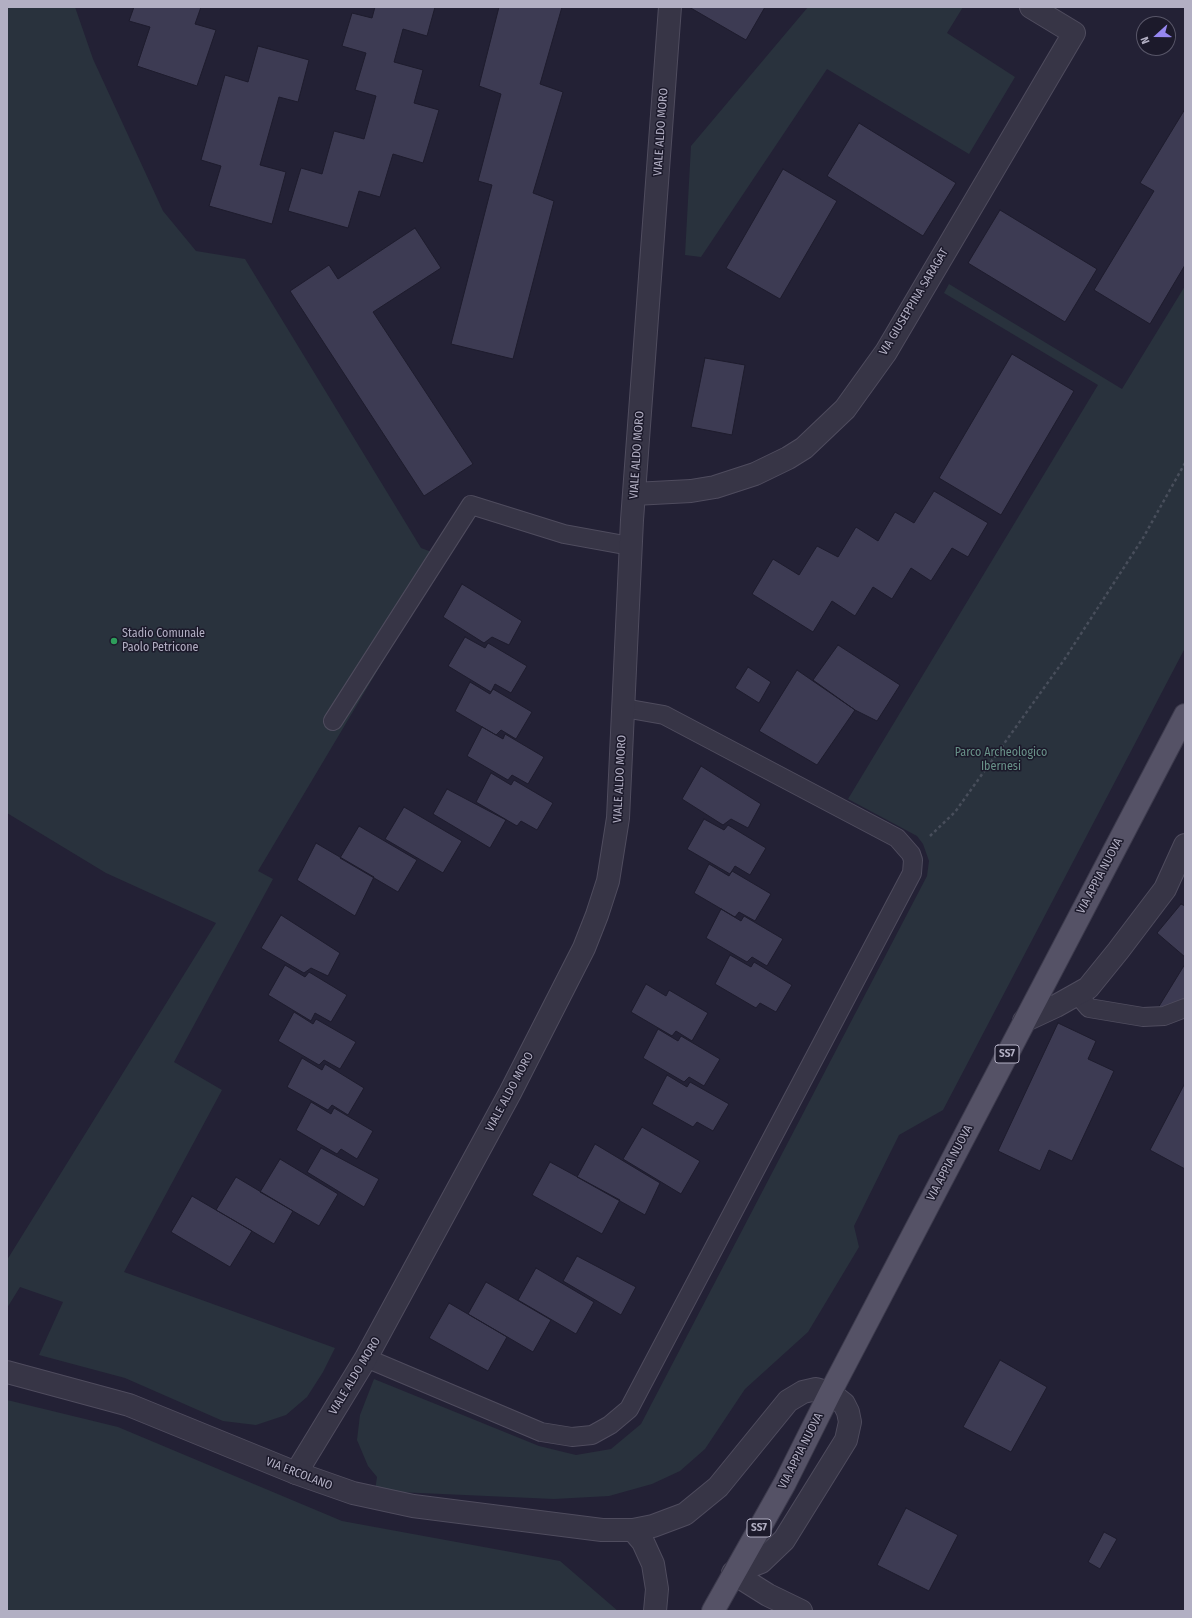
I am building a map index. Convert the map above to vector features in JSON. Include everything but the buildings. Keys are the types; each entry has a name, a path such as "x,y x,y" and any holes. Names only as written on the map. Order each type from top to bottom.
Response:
{"main road":[{"name":"VIA APPIA NUOVA","path":"713,1611 785,1483 830,1393 1185,714"}],"street":[{"name":"VIALE ALDO MORO","path":"296,1473 366,1358 510,1093 584,948 608,881 618,818 630,546 670,7"},
{"name":"VIA GIUSEPPINA SARAGAT","path":"634,494 690,491 715,487 755,474 788,458 804,448 845,409 886,352 1074,33 1031,7"},
{"path":"1024,1021 1088,988 1165,889 1185,844"},
{"name":"VIA ERCOLANO","path":"7,1372 129,1405 296,1473 354,1493 392,1502 602,1530 633,1530 653,1526 678,1517 706,1498 718,1487 788,1401 803,1392 816,1389 830,1393"},
{"path":"733,1573 761,1562 784,1540 846,1440 850,1422 848,1412 844,1404 830,1393"},
{"path":"633,1530 643,1542 653,1564 657,1589 655,1611"},
{"path":"733,1573 768,1595 800,1611"}],"lane":[{"path":"333,721 471,505 564,534 630,546"},
{"path":"366,1358 541,1432 572,1437 592,1435 610,1425 629,1409 912,873 914,860 911,854 897,838 664,715 624,708"},
{"path":"1077,994 1089,1008 1143,1017 1164,1016 1185,1008"}],"path":[{"path":"911,854 955,812 1064,660 1143,538 1185,463"}],"green space":[{"path":"7,7 75,7 93,59 163,211 196,251 245,259 421,548 445,557 258,871 273,879 174,1062 222,1090 124,1272 335,1348 323,1372 307,1397 286,1415 256,1425 223,1421 125,1378 39,1355 63,1302 20,1287 7,1308 7,1260 216,923 106,873 7,813"},
{"path":"808,7 963,7 947,33 1015,77 969,154 827,69 701,257 685,255 691,146"},
{"name":"Parco Archeologico Ibernesi","path":"949,284 1122,389 1185,286 1185,648 943,1110 899,1135 854,1226 859,1247 808,1332 745,1389 705,1449 680,1471 652,1484 609,1496 554,1499 375,1491 377,1477 368,1466 357,1440 360,1415 374,1379 539,1446 576,1455 611,1449 641,1424 927,876 929,861 923,844 917,836 848,799 1098,385 944,293"},
{"path":"7,1400 118,1427 342,1521 560,1561 618,1611 7,1611"}],"place":[{"name":"Stadio Comunale Paolo Petricone","path":"114,641"}]}
